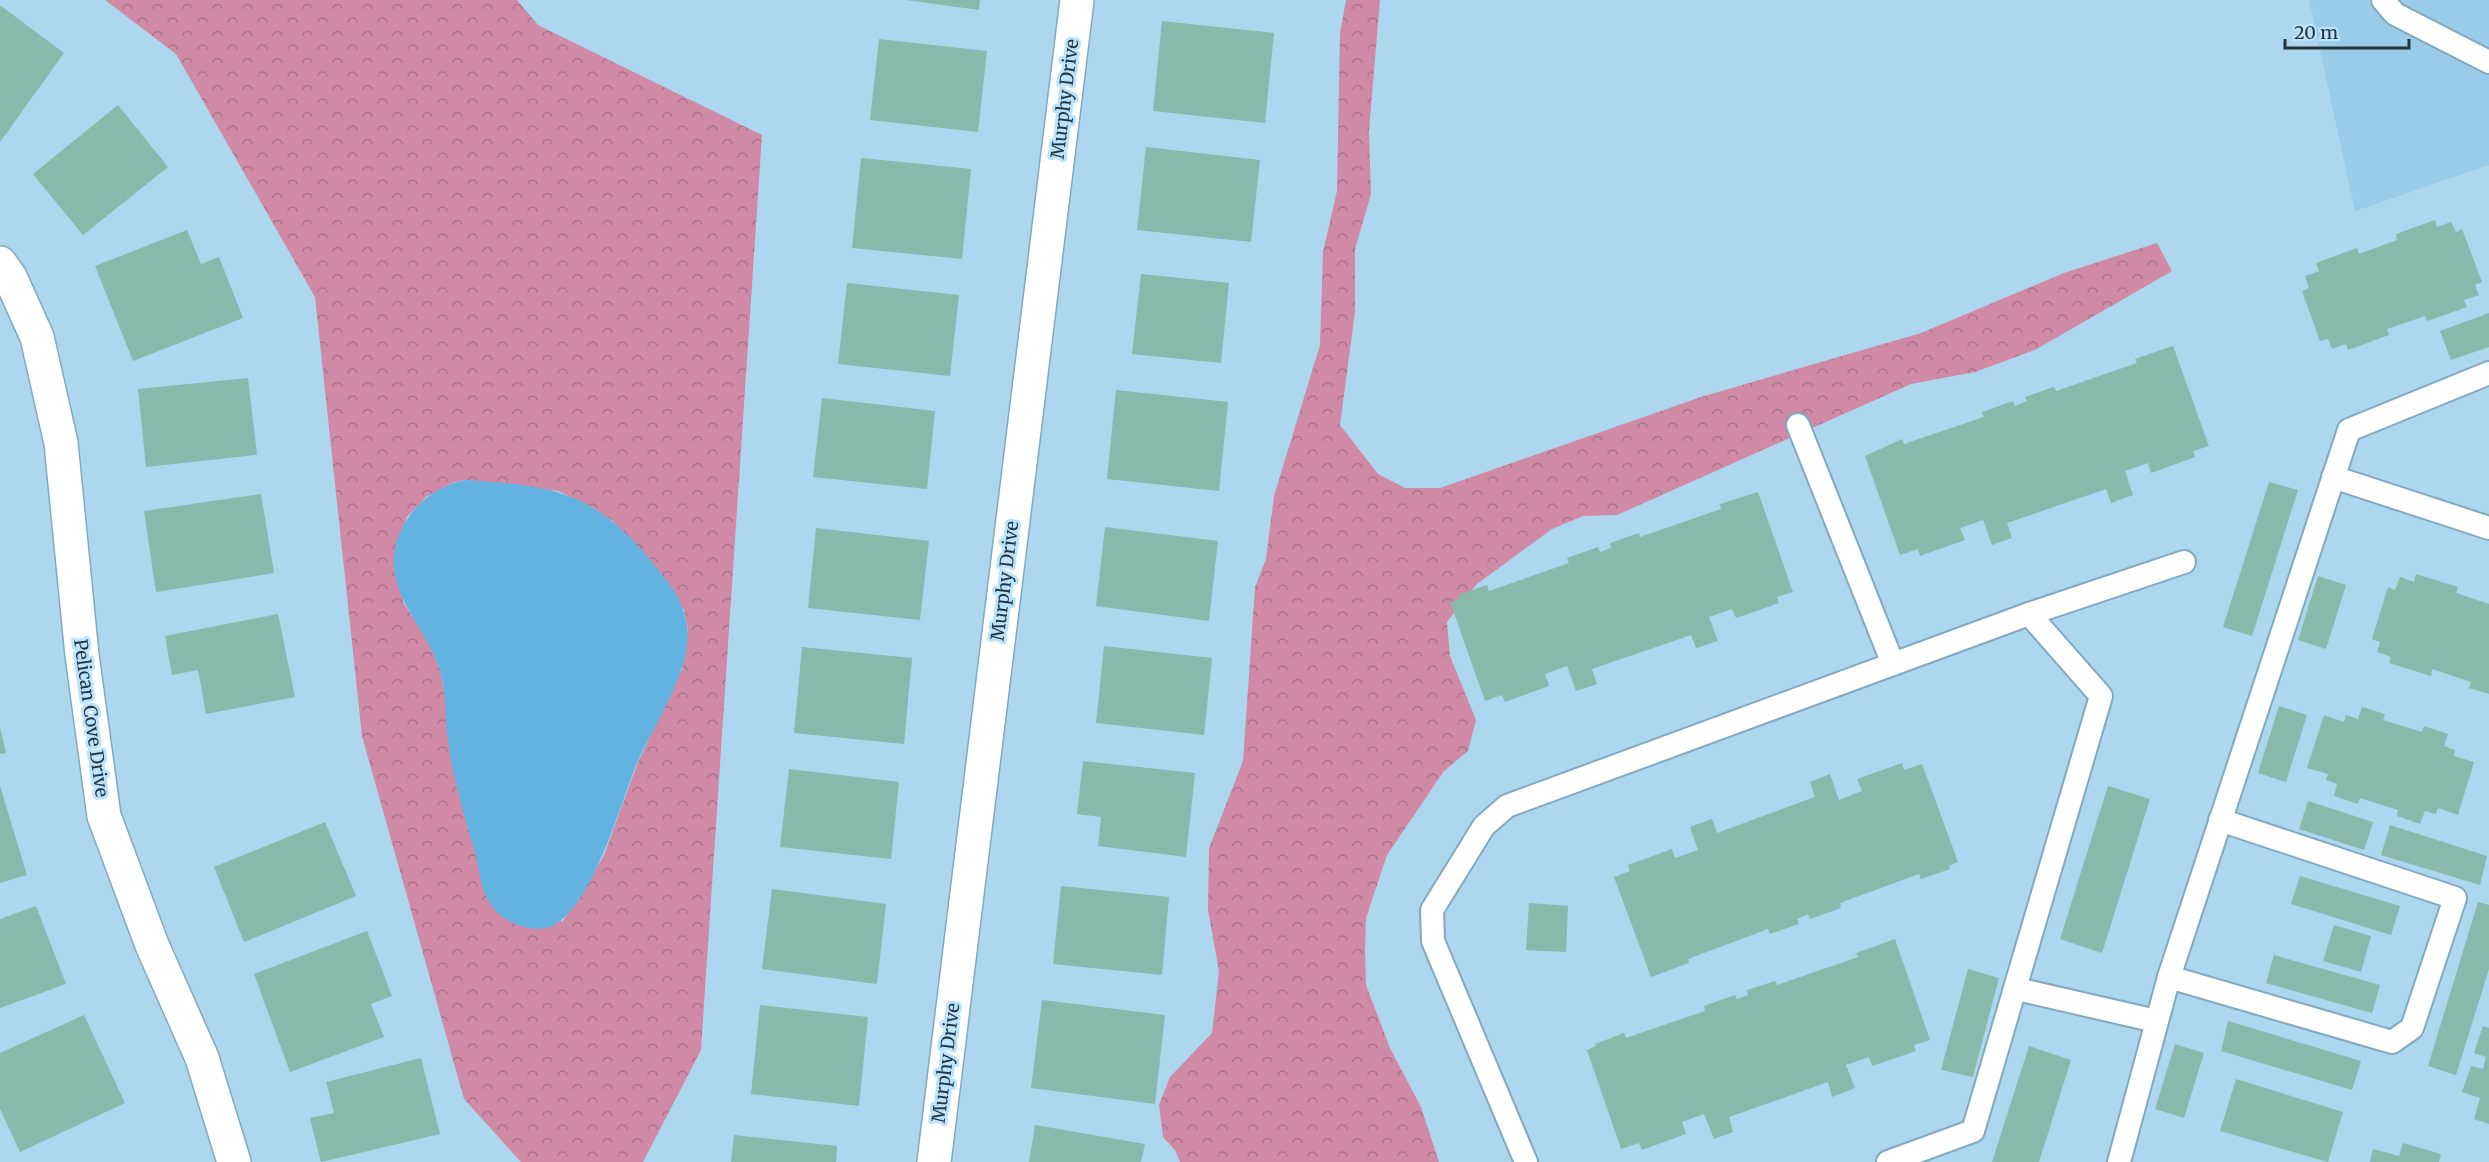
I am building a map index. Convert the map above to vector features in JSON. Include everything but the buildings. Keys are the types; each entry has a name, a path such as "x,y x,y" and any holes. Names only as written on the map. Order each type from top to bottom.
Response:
{"street":[{"name":"Murphy Drive","path":"934,1162 1077,0"},
{"name":"Pelican Cove Drive","path":"0,263 10,278 37,337 61,443 82,655 104,816 152,945 202,1058 234,1162"}],"lane":[{"path":"2383,0 2395,14 2489,62"},
{"path":"2119,1162 2169,978 2349,430 2489,373"},
{"path":"1798,425 1893,664"},
{"path":"2333,477 2489,528"},
{"path":"1526,1162 1433,942 1432,910 1484,826 1507,806 2029,614 2184,562"},
{"path":"1888,1162 1973,1131 2017,989 2101,696 2029,614"},
{"path":"2169,978 2392,1042 2412,1028 2455,898 2220,820"},
{"path":"2017,989 2156,1021"}],"shaded area":[{"path":"2309,0 2489,0 2489,165 2355,211"},
{"path":"465,480 547,489 590,506 630,538 664,576 679,599 687,626 687,643 678,678 637,763 602,856 577,903 562,920 546,928 520,926 504,918 497,912 485,893 458,793 447,732 441,674 427,642 401,595 396,579 394,562 396,544 406,521 413,511 431,495 453,483"}],"green space":[{"path":"105,0 517,0 538,25 762,135 701,1050 643,1162 521,1162 464,1099 362,736 315,297 176,54","holes":["465,480 558,491 586,504 613,521 684,610 688,630 682,669 638,762 604,855 583,892 562,922 447,733 446,702 441,673 430,644 403,602 406,518 426,497 452,483"]},
{"path":"1346,0 1380,0 1369,131 1371,194 1355,249 1355,312 1340,425 1378,474 1405,488 1440,488 1701,397 1921,333 2064,273 2157,243 2172,271 2035,350 1975,372 1911,384 1617,515 1583,516 1552,529 1477,584 1447,622 1450,656 1476,720 1468,751 1444,771 1387,855 1366,918 1366,985 1390,1048 1421,1107 1439,1162 1180,1162 1175,1150 1163,1137 1159,1105 1170,1077 1212,1033 1219,971 1208,910 1209,848 1243,761 1255,587 1266,559 1274,496 1320,345 1323,252 1337,191 1340,33"}]}
